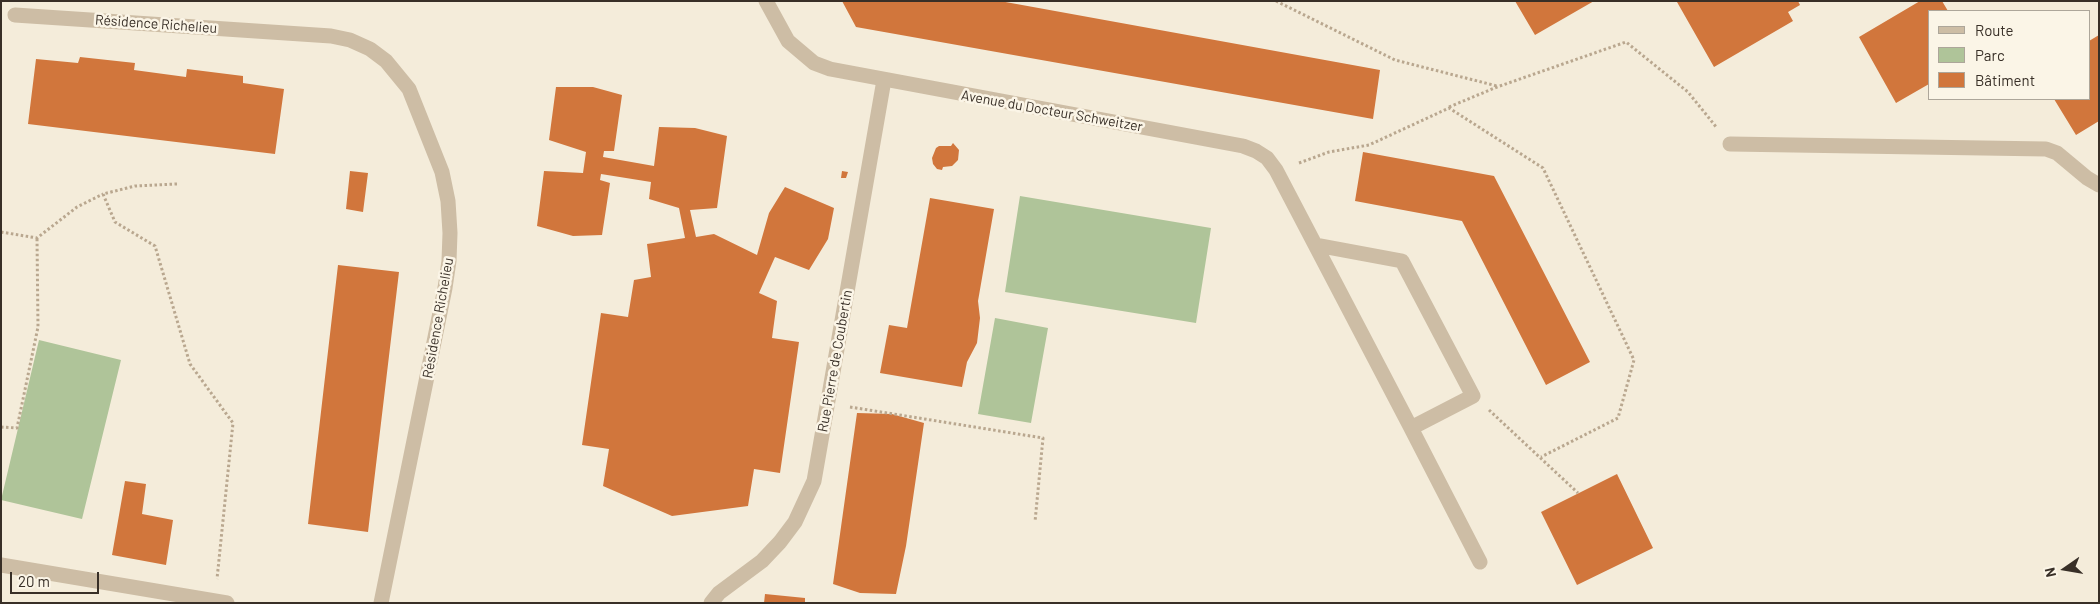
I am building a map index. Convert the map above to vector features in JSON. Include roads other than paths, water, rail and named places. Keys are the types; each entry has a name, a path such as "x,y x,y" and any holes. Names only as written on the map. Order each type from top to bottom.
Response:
{"street":[{"name":"Avenue du Docteur Schweitzer","path":"766,1 788,41 814,63 830,69 1243,146 1267,158 1276,170 1316,245 1480,562"},
{"name":"Résidence Richelieu","path":"15,15 331,36 350,40 370,49 386,61 409,89 442,172 448,201 449,261 381,603"},
{"name":"Rue Pierre de Coubertin","path":"711,603 719,592 762,561 780,542 794,522 814,481 884,80"},
{"path":"1730,144 2039,148 2057,153 2087,178 2099,185"},
{"path":"1316,245 1402,261 1474,396 1411,428"},
{"path":"1,565 221,602"}]}
